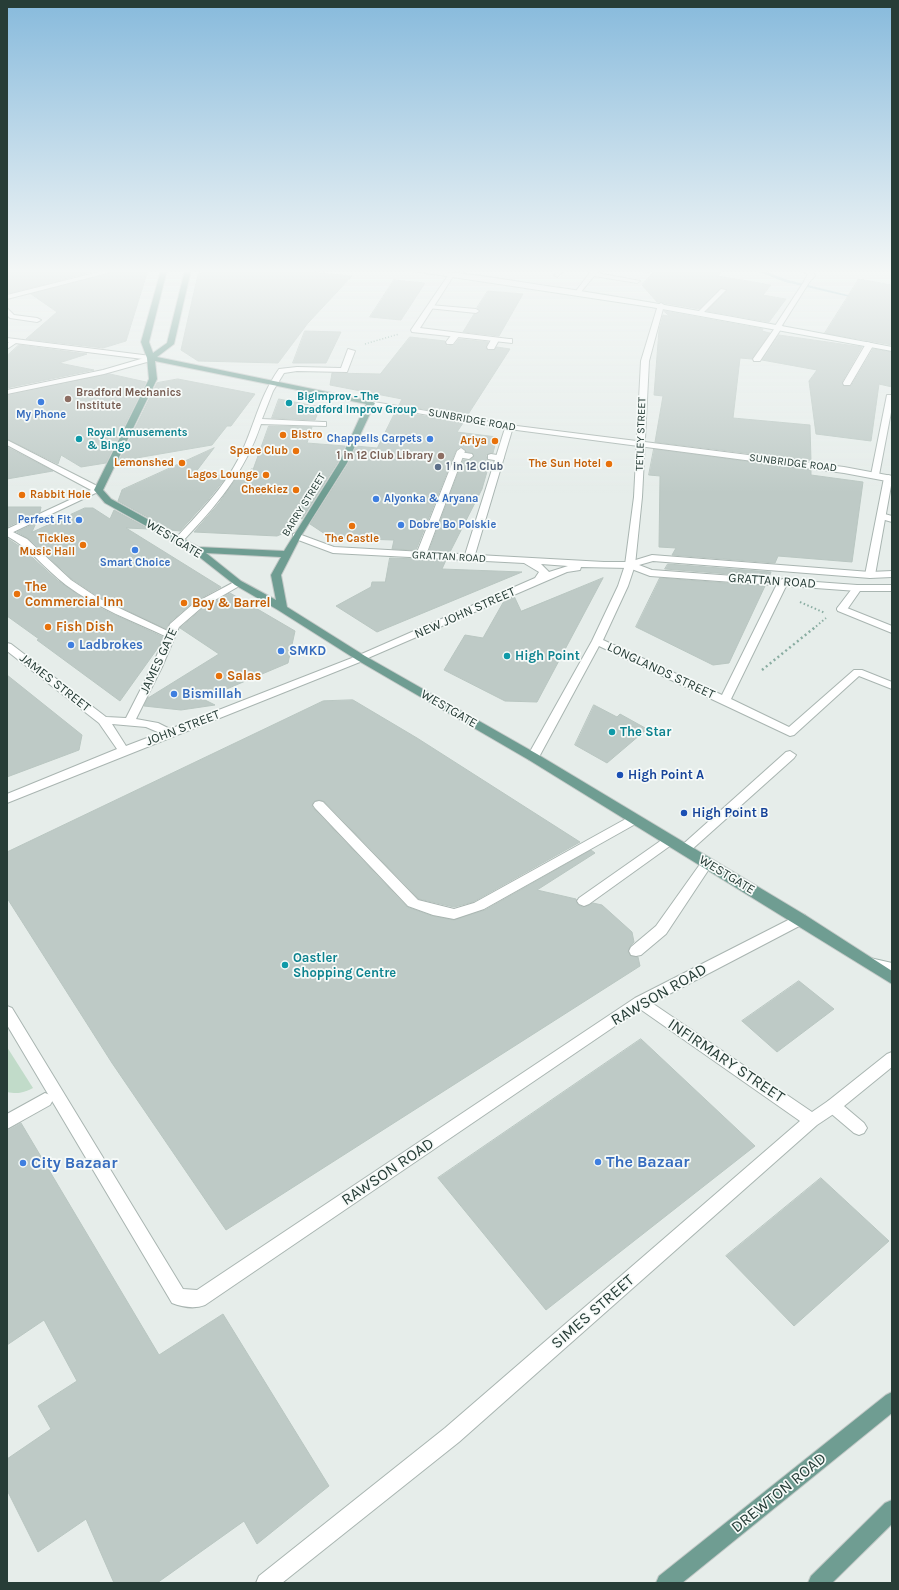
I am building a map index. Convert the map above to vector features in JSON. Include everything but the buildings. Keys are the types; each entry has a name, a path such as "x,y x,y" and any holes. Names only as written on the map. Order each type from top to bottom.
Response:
{"main road":[{"path":"98,490 153,379 151,358 146,344"},
{"path":"151,358 170,344"},
{"name":"SUNBRIDGE ROAD","path":"151,358 372,403"},
{"name":"BARRY STREET","path":"282,608 276,575 296,536 343,463 372,403"},
{"name":"WESTGATE","path":"98,490 108,501 196,550 238,583 282,608 361,658 533,757 800,919 892,978"},
{"path":"196,550 287,554"},
{"name":"DREWTON ROAD","path":"666,1583 892,1401"},
{"path":"818,1583 892,1510"}],"street":[{"name":"SUNBRIDGE ROAD","path":"41,344 151,358"},
{"name":"TETLEY STREET","path":"533,757 597,641 623,586 630,565 638,497 644,361 649,344"},
{"path":"757,359 767,344"},
{"path":"847,383 870,344"},
{"path":"871,344 892,348"},
{"path":"178,541 224,490 244,457 273,382 282,371 288,369 344,370 351,351"},
{"path":"7,392 104,372 151,358"},
{"path":"875,475 890,397"},
{"name":"SUNBRIDGE ROAD","path":"372,403 509,427 890,478"},
{"path":"257,421 323,424"},
{"path":"469,558 496,458 509,427"},
{"name":"WESTGATE","path":"7,442 98,490"},
{"path":"421,555 463,454"},
{"path":"870,575 890,478"},
{"path":"7,532 98,490"},
{"path":"881,516 892,519"},
{"path":"7,532 24,541 68,582 94,600 171,635"},
{"name":"GRATTAN ROAD","path":"296,536 333,550 604,565 630,565 652,558 870,575 892,574"},
{"path":"525,561 539,566 544,572 539,580"},
{"name":"GRATTAN ROAD","path":"539,580 565,569 604,565"},
{"name":"GRATTAN ROAD","path":"630,565 650,573 857,588 892,588"},
{"name":"NEW JOHN STREET","path":"361,658 539,580"},
{"path":"724,701 783,582"},
{"name":"JAMES GATE","path":"130,722 174,626 197,606 238,583"},
{"path":"857,588 842,609 892,630"},
{"name":"LONGLANDS STREET","path":"597,641 790,732 858,672 892,686"},
{"name":"JAMES STREET","path":"7,646 103,720 124,751"},
{"name":"JOHN STREET","path":"7,799 169,733 361,658"},
{"name":"JAMES STREET","path":"103,720 159,726 169,733"},
{"path":"685,850 790,755"},
{"path":"319,805 413,903 433,910 454,914 479,906 634,819"},
{"path":"584,901 670,840"},
{"path":"636,951 660,930 707,863"},
{"name":"RAWSON ROAD","path":"51,1097 178,1297 199,1299 640,1002 800,919"},
{"path":"869,963 892,968"},
{"name":"INFIRMARY STREET","path":"640,1002 812,1120"},
{"path":"7,1012 51,1097 7,1122"},
{"name":"SIMES STREET","path":"266,1583 452,1435 812,1120 833,1106 892,1058"},
{"path":"833,1106 859,1128"}],"path":[{"path":"351,351 366,344"},
{"path":"761,670 829,615 778,592"}],"green space":[{"path":"7,1047 33,1088 20,1093 7,1092"}],"place":[{"name":"Bradford Mechanics Institute","path":"68,399"},
{"name":"My Phone","path":"41,402"},
{"name":"BigImprov - The Bradford Improv Group","path":"289,403"},
{"name":"Bistro","path":"283,435"},
{"name":"Royal Amusements & Bingo","path":"79,439"},
{"name":"Chappells Carpets","path":"430,439"},
{"name":"Ariya","path":"495,441"},
{"name":"Space Club","path":"296,451"},
{"name":"1 in 12 Club Library","path":"441,456"},
{"name":"Lemonshed","path":"182,463"},
{"name":"The Sun Hotel","path":"609,464"},
{"name":"1 in 12 Club","path":"438,467"},
{"name":"Lagos Lounge","path":"266,475"},
{"name":"Cheekiez","path":"296,490"},
{"name":"Rabbit Hole","path":"22,495"},
{"name":"Alyonka & Aryana","path":"376,499"},
{"name":"Perfect Fit","path":"79,520"},
{"name":"Dobre Bo Polskie","path":"401,525"},
{"name":"The Castle","path":"352,526"},
{"name":"Tickles Music Hall","path":"83,545"},
{"name":"Smart Choice","path":"135,550"},
{"name":"The Commercial Inn","path":"17,594"},
{"name":"Boy & Barrel","path":"184,603"},
{"name":"Fish Dish","path":"48,627"},
{"name":"Ladbrokes","path":"71,645"},
{"name":"SMKD","path":"281,651"},
{"name":"High Point","path":"507,656"},
{"name":"Salas","path":"219,676"},
{"name":"Bismillah","path":"174,694"},
{"name":"The Star","path":"612,732"},
{"name":"High Point A","path":"620,775"},
{"name":"High Point B","path":"684,813"},
{"name":"Oastler Shopping Centre","path":"285,965"},
{"name":"The Bazaar","path":"598,1162"},
{"name":"City Bazaar","path":"23,1163"}]}
